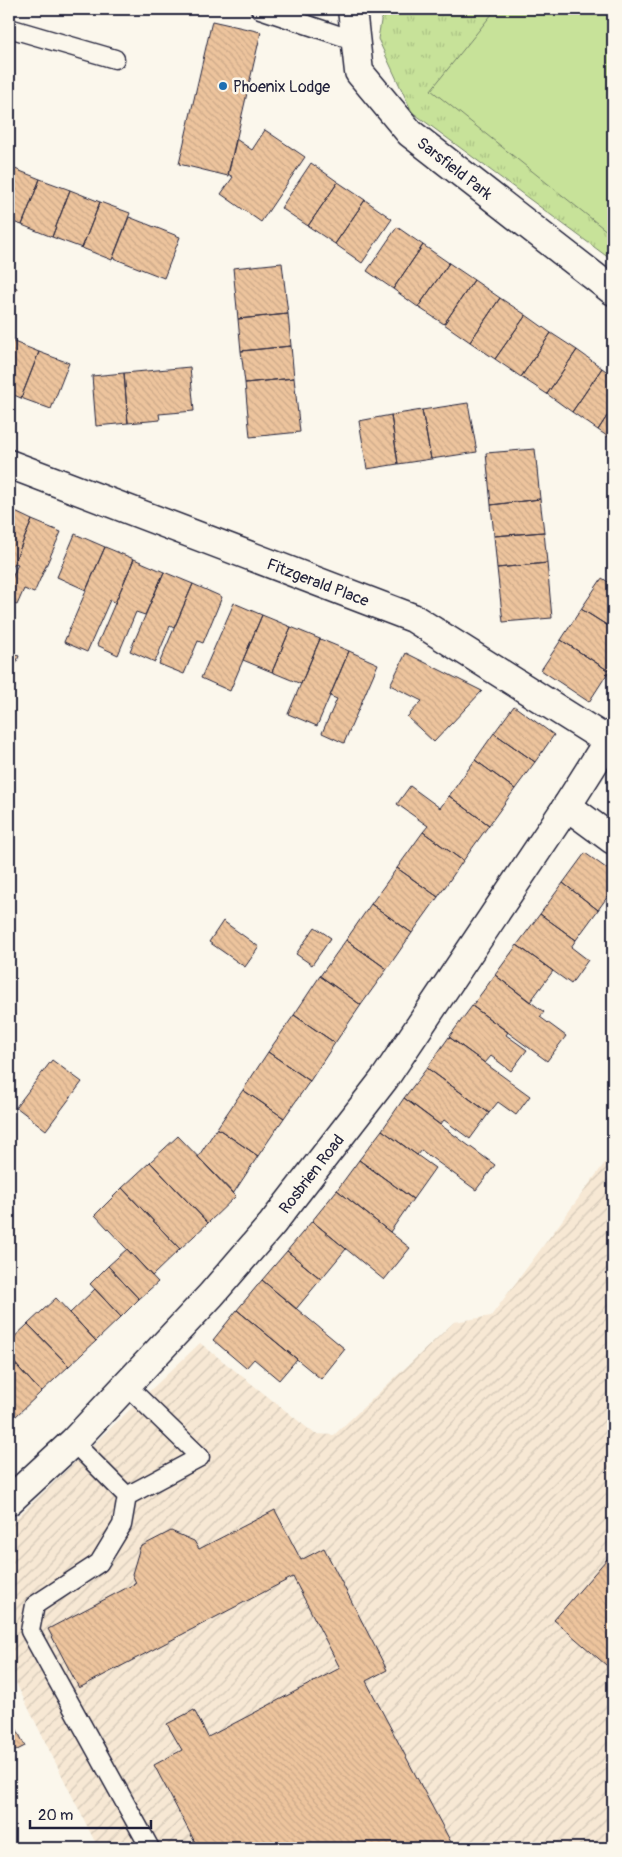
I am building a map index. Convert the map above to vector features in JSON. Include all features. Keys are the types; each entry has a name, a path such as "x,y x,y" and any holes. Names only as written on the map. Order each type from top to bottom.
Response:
{"street":[{"name":"Sarsfield Park","path":"352,9 359,72 410,133 613,291"},
{"name":"Fitzgerald Place","path":"9,464 413,618 610,737"},
{"name":"Rosbrien Road","path":"9,1501 73,1442 211,1294 272,1224 379,1086 567,806 610,737"},
{"path":"567,806 613,840"}],"lane":[{"path":"260,9 356,41"},
{"path":"9,28 115,59"},
{"path":"126,1385 200,1457 127,1496"},
{"path":"73,1442 127,1496"},
{"path":"127,1496 122,1525 99,1563 35,1605 30,1631 150,1848"}],"shaded area":[{"path":"613,1152 613,1848 98,1848 9,1669 9,1525 200,1343 315,1434 334,1435 454,1322 491,1316"}],"green space":[{"path":"383,9 613,9 613,261 412,112 378,39"},
{"path":"496,9 613,9 613,236 431,90"}],"building":[{"name":"Phoenix Lodge","path":"212,21 261,32 228,176 179,164"},
{"path":"265,130 305,157 261,222 221,194 233,177 228,174 236,139 252,150"},
{"path":"311,163 338,182 308,226 281,208"},
{"path":"10,167 40,179 22,225 13,222 9,234"},
{"path":"40,179 70,190 52,237 22,225"},
{"path":"338,182 365,200 335,244 308,226"},
{"path":"70,190 100,202 82,248 52,237"},
{"path":"365,200 392,219 362,263 335,244"},
{"path":"100,202 130,213 112,260 82,248"},
{"path":"129,217 180,237 164,278 113,258"},
{"path":"397,227 423,245 393,289 367,271"},
{"path":"423,245 449,263 418,307 393,289"},
{"path":"282,263 288,314 238,319 233,268"},
{"path":"449,263 474,280 444,324 418,307"},
{"path":"474,280 500,298 470,342 444,324"},
{"path":"9,284 17,288 9,309"},
{"path":"500,298 526,315 495,359 470,342"},
{"path":"288,314 291,346 241,351 238,319"},
{"path":"526,315 551,333 521,377 495,359"},
{"path":"551,333 577,350 547,394 521,377"},
{"path":"9,340 39,352 21,398 9,393"},
{"path":"291,346 294,378 245,383 241,351"},
{"path":"577,350 602,368 572,412 547,394"},
{"path":"39,352 69,363 51,409 21,398"},
{"path":"190,367 194,411 159,414 160,420 128,423 124,373"},
{"path":"602,368 613,376 613,407 598,430 572,412"},
{"path":"124,373 128,423 96,426 92,376"},
{"path":"294,378 300,432 250,437 245,383"},
{"path":"468,403 477,452 431,459 422,410"},
{"path":"613,407 613,440 598,430"},
{"path":"422,410 431,459 398,464 391,415"},
{"path":"391,415 398,464 367,469 359,421"},
{"path":"535,449 540,499 491,505 486,453"},
{"path":"540,499 544,532 494,536 491,505"},
{"path":"9,509 32,520 9,575"},
{"path":"32,520 61,532 34,593 24,589 17,605 9,602 9,585 18,564 14,563"},
{"path":"544,532 547,563 497,568 494,536"},
{"path":"75,534 105,547 86,590 57,577"},
{"path":"105,547 134,559 115,603 110,600 87,652 64,642"},
{"path":"134,559 164,572 145,615 136,612 118,655 97,645"},
{"path":"547,563 552,618 503,622 497,568"},
{"path":"164,572 193,584 174,628 170,626 155,662 130,651"},
{"path":"602,578 613,585 613,629 581,609"},
{"path":"193,584 222,597 203,643 198,641 184,674 159,664"},
{"path":"234,603 262,615 230,691 201,678"},
{"path":"581,609 613,629 613,665 609,671 561,640"},
{"path":"262,615 291,627 272,672 243,660"},
{"path":"291,627 320,639 301,684 272,672"},
{"path":"320,639 349,651 317,726 288,714"},
{"path":"561,640 609,671 589,702 541,670"},
{"path":"349,651 378,664 344,743 322,733 337,699 330,696"},
{"path":"9,652 19,656 9,680"},
{"path":"406,653 482,691 434,742 407,717 422,701 390,685"},
{"path":"514,706 554,735 535,762 494,733"},
{"path":"494,733 535,762 515,789 475,760"},
{"path":"475,760 515,789 489,825 449,796"},
{"path":"410,786 440,808 449,796 489,825 463,861 423,832 428,826 397,804"},
{"path":"423,832 463,861 438,897 397,868"},
{"path":"585,853 613,873 613,889 598,910 563,883"},
{"path":"397,868 438,897 412,933 371,904"},
{"path":"563,883 598,910 576,940 540,914"},
{"path":"371,904 412,933 387,969 346,940"},
{"path":"540,914 576,940 571,947 588,960 571,984 517,945"},
{"path":"223,921 259,947 245,967 209,942"},
{"path":"315,927 331,938 312,965 296,954"},
{"path":"346,940 387,969 361,1005 320,976"},
{"path":"517,945 553,971 530,1002 495,975"},
{"path":"495,975 544,1012 540,1017 566,1036 547,1061 472,1006"},
{"path":"320,976 361,1005 335,1043 294,1015"},
{"path":"472,1006 508,1032 506,1035 527,1050 511,1071 491,1056 485,1063 449,1037"},
{"path":"294,1015 335,1043 310,1081 268,1052"},
{"path":"449,1037 530,1096 516,1115 498,1102 489,1113 427,1068"},
{"path":"268,1052 310,1081 284,1118 243,1090"},
{"path":"52,1060 82,1082 46,1130 16,1107"},
{"path":"427,1068 489,1113 470,1139 444,1120 440,1125 404,1098"},
{"path":"243,1090 284,1118 258,1156 217,1128"},
{"path":"404,1098 495,1165 476,1190 421,1150 417,1155 382,1130"},
{"path":"217,1128 258,1156 233,1194 198,1157"},
{"path":"382,1130 435,1168 413,1199 359,1160"},
{"path":"178,1136 236,1196 208,1223 150,1162"},
{"path":"359,1160 413,1199 390,1232 337,1190"},
{"path":"150,1162 208,1223 180,1249 122,1188"},
{"path":"122,1188 180,1249 152,1276 95,1215"},
{"path":"337,1190 410,1248 384,1280 312,1221"},
{"path":"312,1221 346,1249 321,1279 287,1251"},
{"path":"127,1249 158,1282 139,1299 108,1266"},
{"path":"287,1251 321,1279 296,1309 262,1280"},
{"path":"108,1266 139,1299 121,1317 90,1284"},
{"path":"262,1280 345,1349 321,1379 237,1310"},
{"path":"95,1289 121,1317 96,1341 70,1313"},
{"path":"56,1298 96,1341 69,1366 28,1324"},
{"path":"237,1310 297,1359 279,1380 254,1359 246,1368 213,1340"},
{"path":"28,1324 69,1366 41,1392 9,1357 9,1342"},
{"path":"9,1357 41,1392 14,1418 9,1412"},
{"path":"275,1510 301,1560 324,1548 387,1670 366,1681 454,1848 198,1848 154,1765 182,1750 167,1724 194,1710 208,1737 340,1668 293,1577 79,1688 48,1629 136,1583 132,1574 140,1547 171,1531 194,1541 199,1549"},
{"path":"613,1552 613,1671 554,1620"},
{"path":"9,1714 25,1746 9,1754"}],"place":[{"name":"Phoenix Lodge","path":"223,86"}]}
